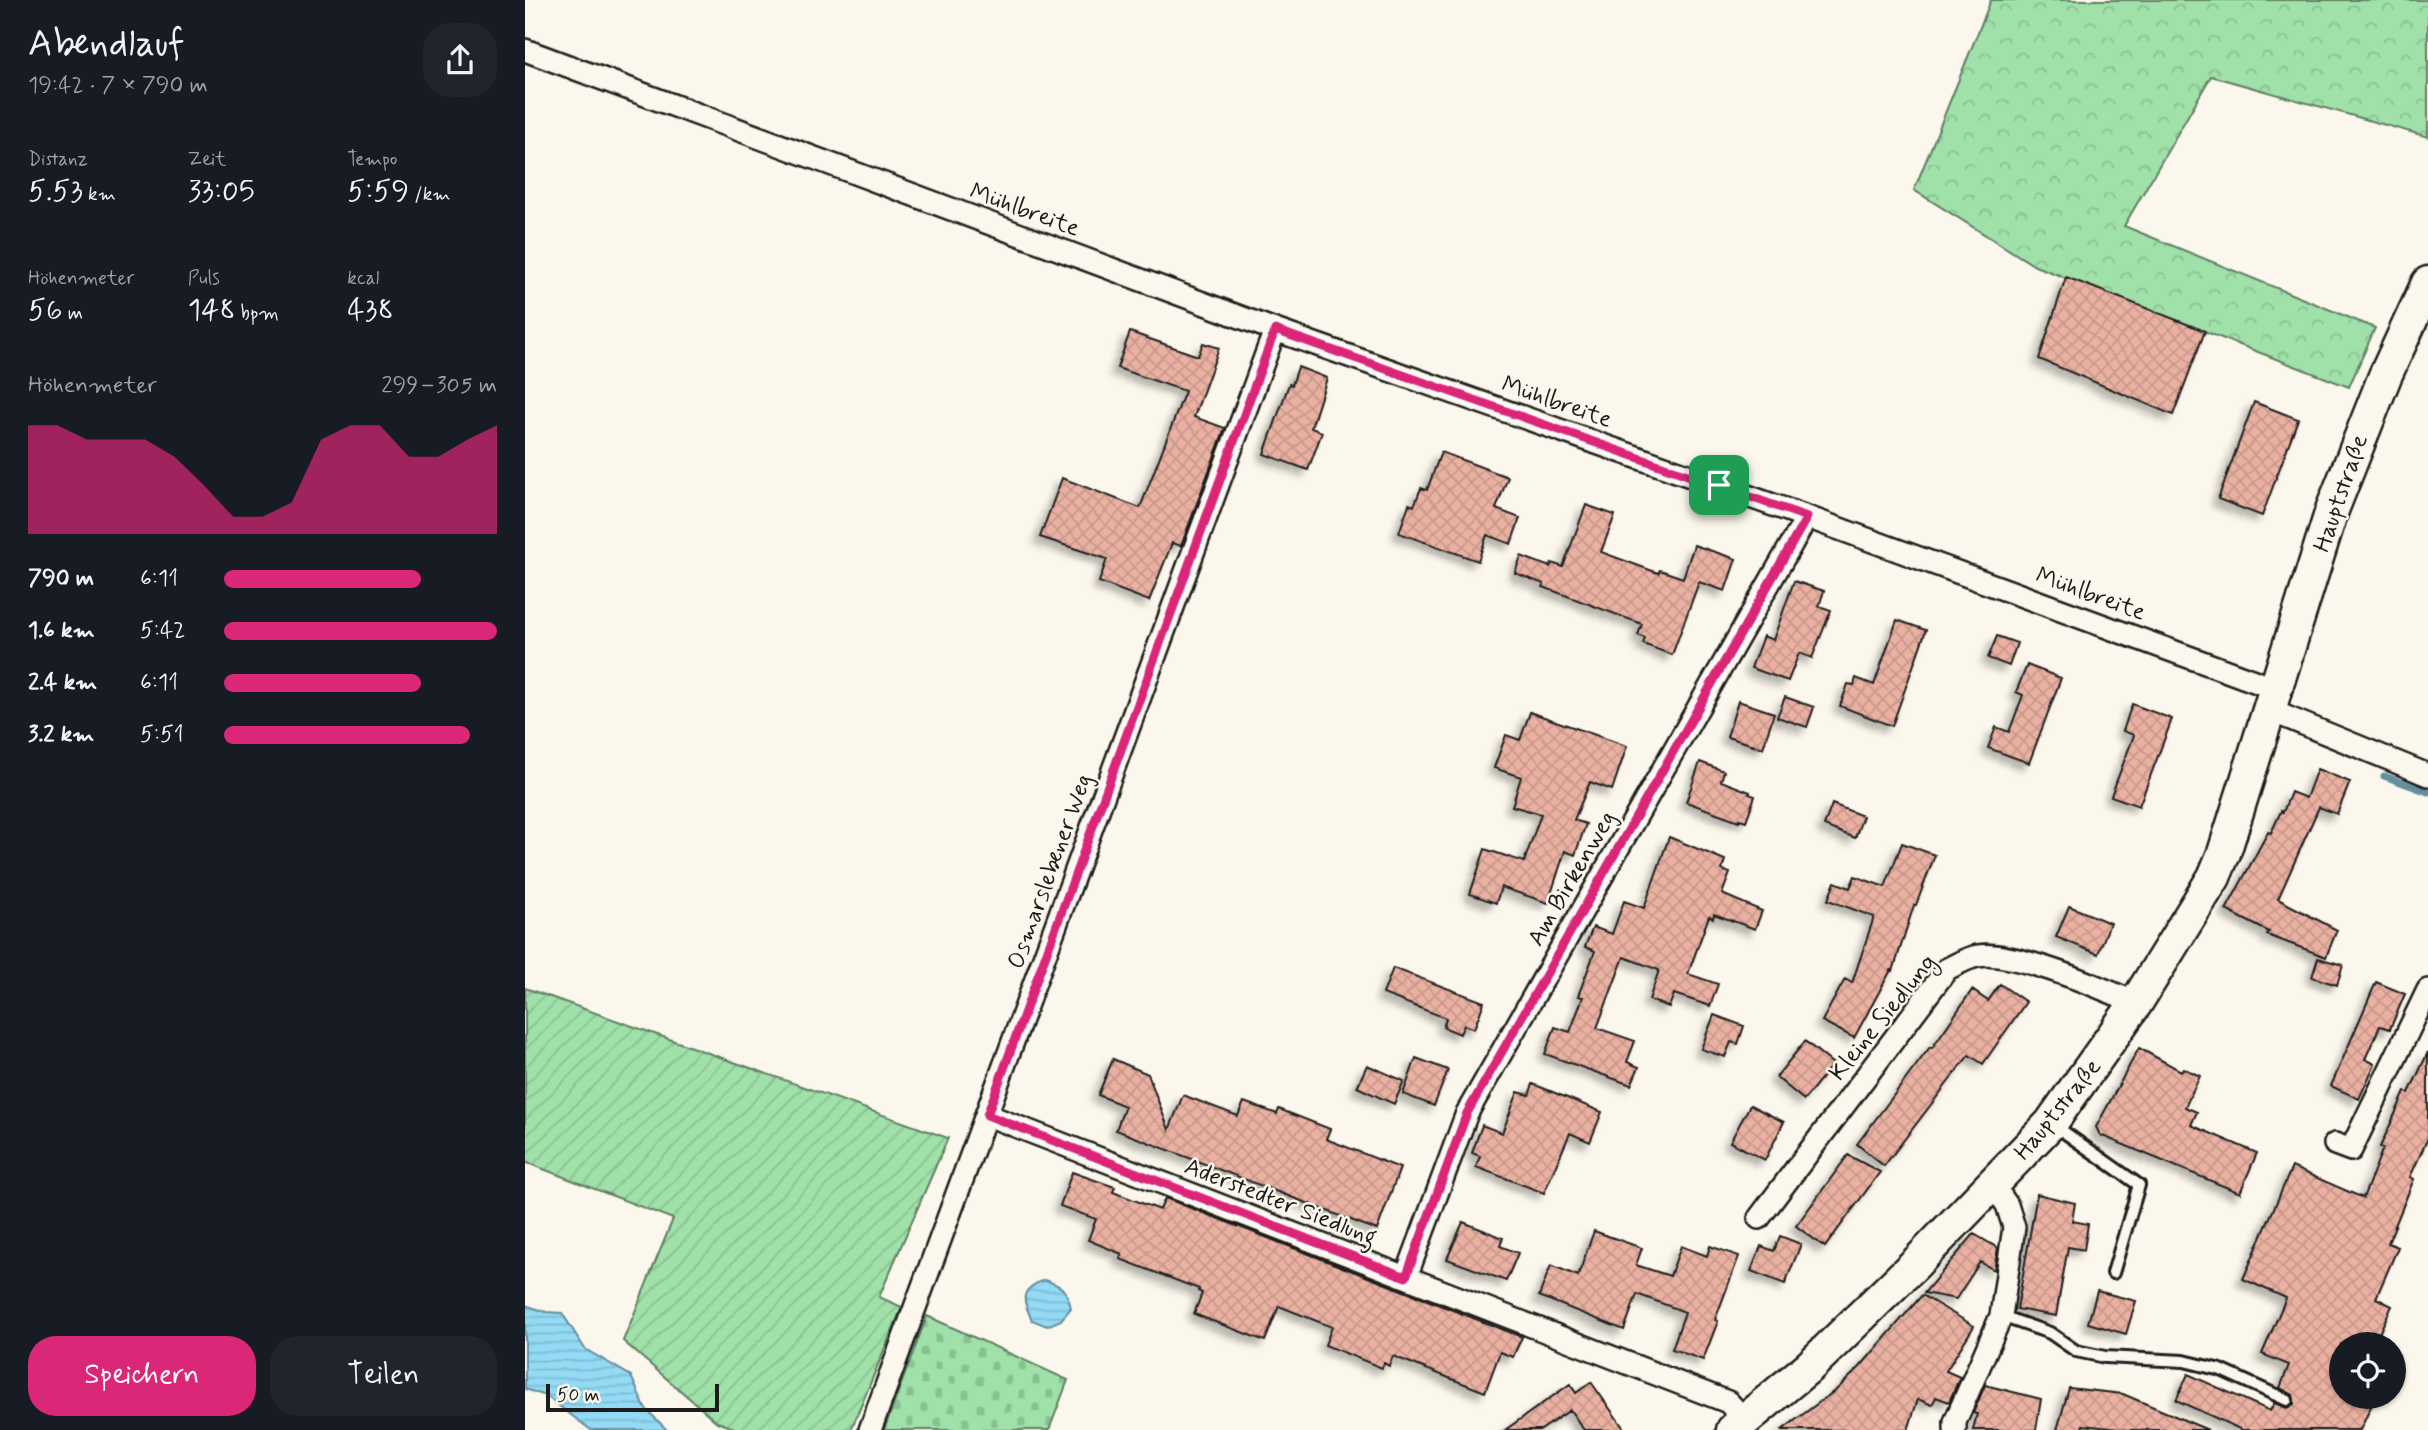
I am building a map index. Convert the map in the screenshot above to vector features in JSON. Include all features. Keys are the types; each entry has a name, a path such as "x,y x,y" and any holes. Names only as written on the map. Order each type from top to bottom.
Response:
{"main road":[{"name":"Hauptstraße","path":"1740,1425 1810,1366 2051,1124 2136,1003 2214,877 2233,828 2332,510 2361,431 2428,283"}],"street":[{"name":"Mühlbreite","path":"525,50 1275,330 1807,517 2272,700"},
{"name":"Osmarslebener Weg","path":"870,1430 1275,330"},
{"name":"Am Birkenweg","path":"1406,1277 1467,1113 1807,517"},
{"path":"2272,700 2428,775"},
{"name":"Kleine Siedlung","path":"1759,1218 1947,969 1977,956 2011,959 2097,985 2136,1003"},
{"path":"2335,1144 2351,1150 2428,990"},
{"name":"Aderstedter Siedlung","path":"987,1115 1728,1402 1740,1425"},
{"path":"1955,1430 1955,1422 2001,1316 2014,1227 2007,1205 1993,1185"}],"lane":[{"path":"2051,1124 2139,1185 2113,1273"},
{"path":"2001,1316 2050,1333 2076,1351 2105,1357 2184,1360 2221,1370 2287,1400"}],"green space":[{"path":"1991,0 2428,0 2428,137 2211,76 2124,226 2375,328 2349,387 2035,266 1914,190"},
{"path":"525,988 948,1138 879,1297 902,1307 851,1430 740,1430 717,1422 623,1341 673,1219 525,1162"},
{"path":"927,1316 1068,1380 1049,1430 884,1430"}],"water":[{"path":"1044,1280 1062,1289 1071,1308 1061,1320 1047,1326 1032,1320 1025,1301 1030,1288"},
{"path":"525,1305 546,1312 562,1313 585,1349 631,1376 645,1408 667,1430 591,1430 546,1396 525,1389"}],"building":[{"path":"2066,277 2205,331 2173,415 2039,359"},
{"path":"1130,332 1198,356 1203,343 1219,348 1194,417 1225,428 1181,546 1172,543 1149,601 1099,582 1107,559 1040,537 1062,478 1140,508 1185,391 1117,368"},
{"path":"1298,367 1327,378 1311,428 1322,432 1308,470 1264,454 1289,384 1292,385"},
{"path":"2254,402 2298,419 2262,516 2218,499"},
{"path":"1441,452 1508,477 1496,509 1520,518 1511,544 1487,535 1478,561 1399,533 1409,504 1414,506 1421,488 1427,490"},
{"path":"1586,505 1615,515 1601,552 1658,573 1660,570 1683,578 1694,545 1736,559 1725,591 1699,582 1672,655 1643,644 1645,638 1638,635 1642,624 1543,587 1544,584 1515,573 1521,556 1550,567 1552,563 1563,567"},
{"path":"1794,581 1824,591 1819,606 1831,610 1812,658 1799,653 1788,681 1751,668 1763,636 1773,640"},
{"path":"1897,620 1926,630 1892,726 1840,706 1848,684 1854,685 1856,678 1874,685"},
{"path":"1997,636 2017,643 2009,666 1988,658"},
{"path":"2027,665 2061,678 2029,763 1988,748 1996,727 2009,732 2023,695 2016,692"},
{"path":"1785,697 1814,707 1807,727 1777,717"},
{"path":"1738,701 1774,713 1763,748 1727,737"},
{"path":"2132,704 2172,719 2139,806 2111,796 2134,735 2123,731"},
{"path":"1530,712 1627,746 1612,790 1590,782 1574,820 1586,824 1575,855 1565,851 1548,903 1501,887 1496,903 1470,894 1485,849 1524,862 1541,814 1512,806 1521,777 1494,768 1506,735 1520,740"},
{"path":"1700,762 1724,771 1721,781 1755,796 1746,821 1739,821 1686,802"},
{"path":"2317,769 2350,782 2337,814 2319,807 2278,899 2337,930 2326,957 2267,935 2269,932 2226,910 2268,832 2271,833 2281,811 2283,812 2291,792 2306,798"},
{"path":"1832,804 1863,816 1855,838 1824,826"},
{"path":"1669,837 1725,860 1722,870 1730,873 1722,894 1762,911 1755,929 1714,914 1713,918 1709,916 1688,974 1718,984 1710,1006 1674,994 1669,1007 1649,1000 1659,970 1624,957 1597,1028 1635,1041 1627,1062 1639,1067 1631,1085 1545,1054 1555,1027 1570,1032 1583,997 1578,996 1595,951 1585,947 1593,927 1612,934 1624,901 1644,908"},
{"path":"1902,843 1935,855 1914,905 1893,971 1891,970 1854,1038 1822,1021 1845,979 1852,983 1874,917 1828,900 1835,882 1850,888 1855,876 1885,887"},
{"path":"2069,906 2110,923 2098,954 2056,937"},
{"path":"2318,958 2343,965 2337,985 2312,977"},
{"path":"1393,968 1484,1002 1474,1029 1464,1025 1460,1034 1443,1027 1446,1018 1383,994"},
{"path":"2376,982 2405,994 2390,1029 2380,1026 2365,1059 2375,1064 2359,1099 2331,1086"},
{"path":"2000,984 2026,1002 1983,1064 1969,1055 1884,1166 1857,1144 1930,1047 1932,1048 1972,990 1988,1001"},
{"path":"1714,1015 1744,1026 1738,1044 1731,1042 1725,1057 1701,1049"},
{"path":"1805,1041 1833,1064 1804,1100 1776,1077"},
{"path":"2139,1048 2181,1071 2183,1068 2200,1076 2185,1107 2197,1112 2191,1125 2257,1153 2240,1193 2100,1135 2096,1127"},
{"path":"2428,1052 2428,1138 2410,1177 2414,1179 2388,1243 2398,1247 2376,1298 2392,1306 2380,1332 2329,1332 2329,1409 2370,1409 2360,1430 2242,1430 2176,1400 2188,1374 2270,1411 2274,1403 2287,1408 2294,1404 2293,1395 2280,1388 2289,1365 2262,1354 2286,1298 2243,1279 2292,1167 2363,1198 2383,1148 2380,1147 2405,1092 2409,1093"},
{"path":"1416,1058 1448,1070 1434,1106 1403,1094"},
{"path":"1113,1059 1148,1074 1169,1130 1183,1095 1238,1116 1244,1102 1277,1114 1279,1109 1330,1129 1326,1139 1400,1168 1377,1230 1116,1130 1125,1106 1098,1095"},
{"path":"1367,1065 1404,1081 1394,1104 1357,1087"},
{"path":"1533,1084 1602,1112 1590,1142 1570,1133 1544,1193 1476,1167 1480,1156 1472,1153 1482,1125 1502,1133 1518,1092 1529,1095"},
{"path":"1750,1105 1784,1122 1765,1160 1730,1142"},
{"path":"1848,1155 1880,1172 1825,1247 1796,1226"},
{"path":"1072,1172 1115,1187 1113,1192 1160,1210 1165,1198 1522,1337 1513,1357 1500,1352 1485,1392 1393,1356 1389,1366 1384,1363 1382,1368 1325,1345 1332,1327 1279,1306 1265,1341 1194,1314 1202,1293 1199,1289 1120,1259 1122,1254 1088,1240 1096,1219 1060,1206"},
{"path":"2037,1194 2075,1203 2072,1221 2088,1224 2084,1250 2068,1247 2056,1316 2017,1309"},
{"path":"1463,1222 1503,1238 1500,1246 1518,1253 1506,1281 1447,1259"},
{"path":"1594,1231 1642,1248 1636,1265 1670,1276 1681,1246 1707,1256 1710,1246 1739,1256 1703,1360 1672,1349 1685,1312 1637,1294 1624,1330 1539,1296 1551,1265 1578,1276"},
{"path":"1974,1234 1998,1248 1994,1270 1980,1262 1956,1299 1924,1293"},
{"path":"1780,1236 1801,1244 1785,1284 1751,1271 1761,1246 1774,1251"},
{"path":"2097,1291 2136,1301 2126,1334 2088,1323"},
{"path":"1922,1295 1974,1326 1946,1371 1960,1377 1949,1402 1936,1397 1932,1405 1918,1399 1908,1430 1782,1430 1837,1389 1860,1367"},
{"path":"1591,1382 1625,1430 1584,1430 1570,1410 1541,1430 1505,1430 1570,1384 1576,1393"},
{"path":"1985,1385 2041,1399 2036,1430 1973,1430 1977,1414 1973,1413"},
{"path":"2069,1388 2123,1394 2208,1430 2128,1430 2083,1425 2082,1430 2057,1430"}],"waterway":[{"path":"2384,776 2428,792"}],"route":[{"path":"1275,330 1719,485 1807,517 1467,1113 1406,1277 987,1115 1275,330"}]}
